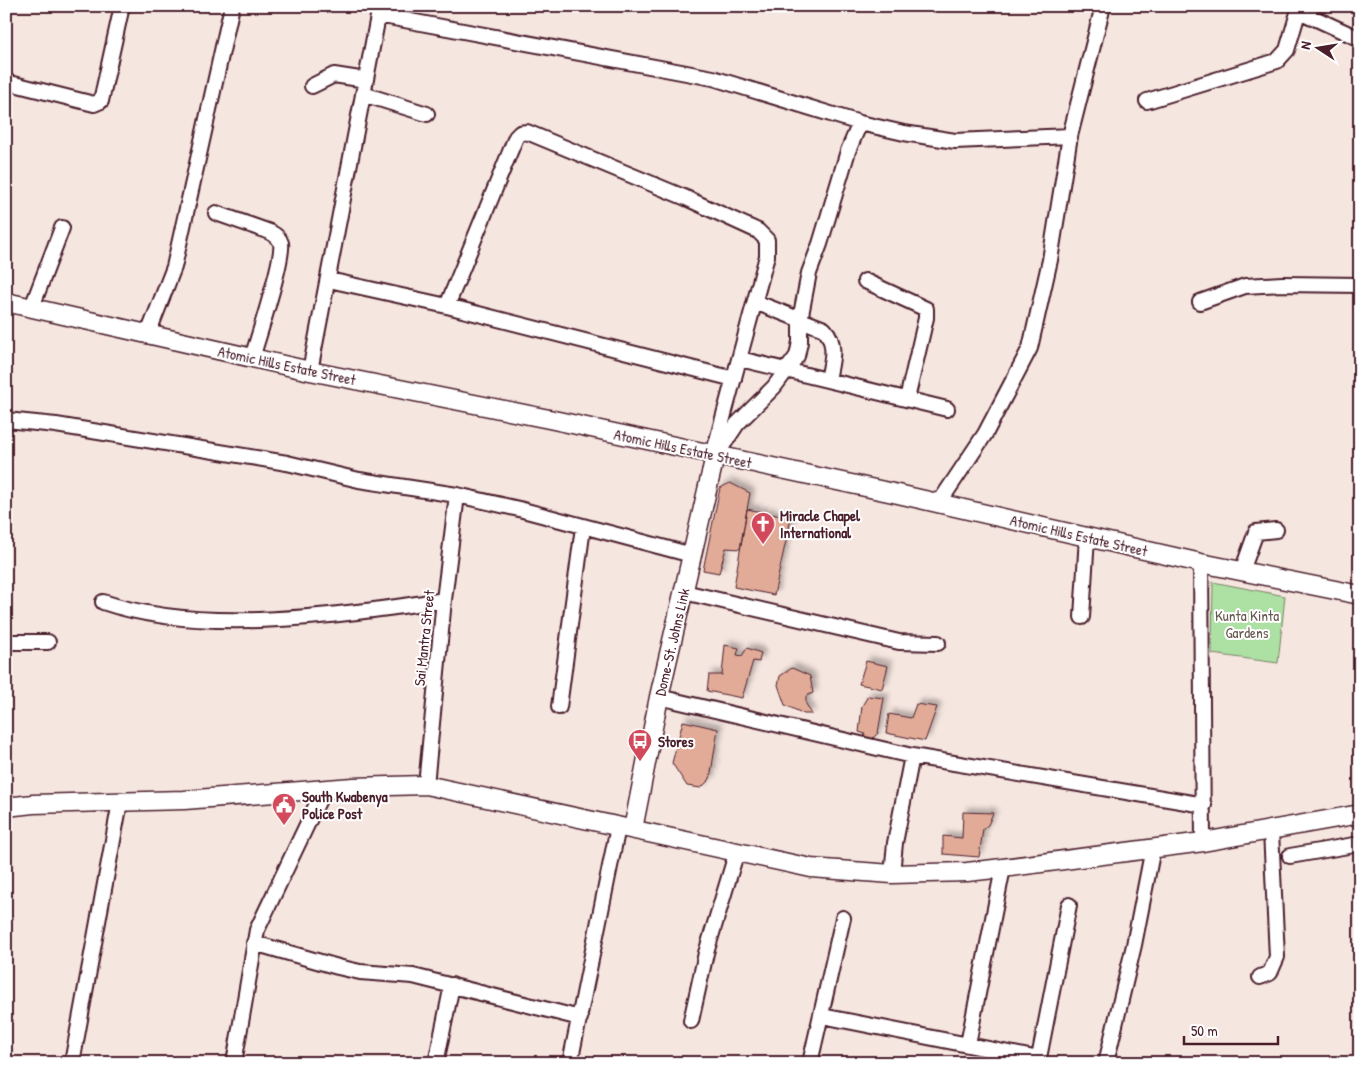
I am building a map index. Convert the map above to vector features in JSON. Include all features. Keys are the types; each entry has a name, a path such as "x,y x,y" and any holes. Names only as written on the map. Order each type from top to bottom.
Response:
{"main road":[{"name":"Atomic Hills Estate Street","path":"6,302 310,371 549,419 939,503 1201,563 1360,595"},
{"name":"Dome-St. Johns Link","path":"625,828 659,697 714,456"},
{"path":"6,807 239,797 426,785 811,868 892,874 967,872 1003,868 1203,842 1360,814"}],"street":[{"path":"6,82 94,104 101,102 122,6"},
{"path":"148,334 174,267 232,6"},
{"path":"939,503 985,434 1030,348 1050,260 1070,136 1103,6"},
{"path":"1148,101 1277,61 1287,50 1299,9 1360,39"},
{"path":"310,371 329,280 379,11 712,78 860,123 955,141 1070,136"},
{"path":"312,86 334,75 366,80"},
{"path":"363,94 427,114"},
{"path":"714,456 737,424 789,369 799,349 800,320 809,273 820,244 848,151 860,123"},
{"path":"447,306 516,137 523,132 686,198 764,235 767,240 767,256 714,456"},
{"path":"216,213 270,232 278,236 281,242 280,260 252,358"},
{"path":"32,308 62,228"},
{"path":"329,280 447,306 734,380"},
{"path":"866,281 926,309 926,318 907,399"},
{"path":"1200,302 1245,286 1282,284 1360,285"},
{"path":"755,302 824,330 831,338 833,349 828,380"},
{"path":"740,359 789,369 947,409"},
{"path":"6,420 56,425 287,464 359,480 457,495 692,555"},
{"name":"Sai Mantra Street","path":"426,785 444,600 457,495"},
{"path":"559,707 583,527"},
{"path":"1242,571 1256,532 1276,530"},
{"path":"1082,617 1087,537"},
{"path":"1201,563 1203,842"},
{"path":"684,592 899,642 938,643"},
{"path":"103,602 132,612 162,617 247,619 330,615 444,600"},
{"path":"6,642 48,642"},
{"path":"659,697 912,756 1204,805"},
{"path":"892,874 895,843 912,756"},
{"path":"234,1063 254,943 264,914 323,791"},
{"path":"72,1063 120,802"},
{"path":"570,1063 625,828"},
{"path":"1260,977 1270,973 1277,957 1271,831"},
{"path":"1290,856 1360,844"},
{"path":"1106,1063 1134,945 1153,848"},
{"path":"691,1021 706,953 737,851"},
{"path":"968,1044 1003,868"},
{"path":"822,1016 968,1044 1038,1061 1068,905"},
{"path":"810,1063 843,918"},
{"path":"254,943 360,972 413,976 580,1018"},
{"path":"436,1063 452,985"}],"green space":[{"name":"Kunta Kinta Gardens","path":"1213,582 1285,596 1278,663 1212,654"}],"building":[{"name":"Miracle Chapel International","path":"730,483 750,493 740,549 726,548 719,573 703,570 720,488"},
{"name":"Miracle Chapel International","path":"747,509 791,518 774,595 734,587"},
{"path":"725,645 739,648 737,655 742,656 747,648 761,653 759,662 753,661 742,698 707,691 709,675 722,675"},
{"path":"866,661 888,666 882,689 859,684"},
{"path":"792,668 810,676 813,693 806,696 806,704 812,714 804,714 785,705 778,685 780,676"},
{"path":"868,696 884,698 878,733 871,740 864,739 865,734 859,732 862,706"},
{"path":"916,704 937,707 925,741 886,733 889,714 911,718"},
{"path":"683,721 718,729 710,779 701,788 687,786 672,763"},
{"path":"963,812 993,813 988,825 983,829 979,857 943,854 943,836 962,838"}],"place":[{"name":"Miracle Chapel International","path":"763,545"},
{"name":"Stores","path":"640,762"},
{"name":"South Kwabenya Police Post","path":"284,826"}]}
